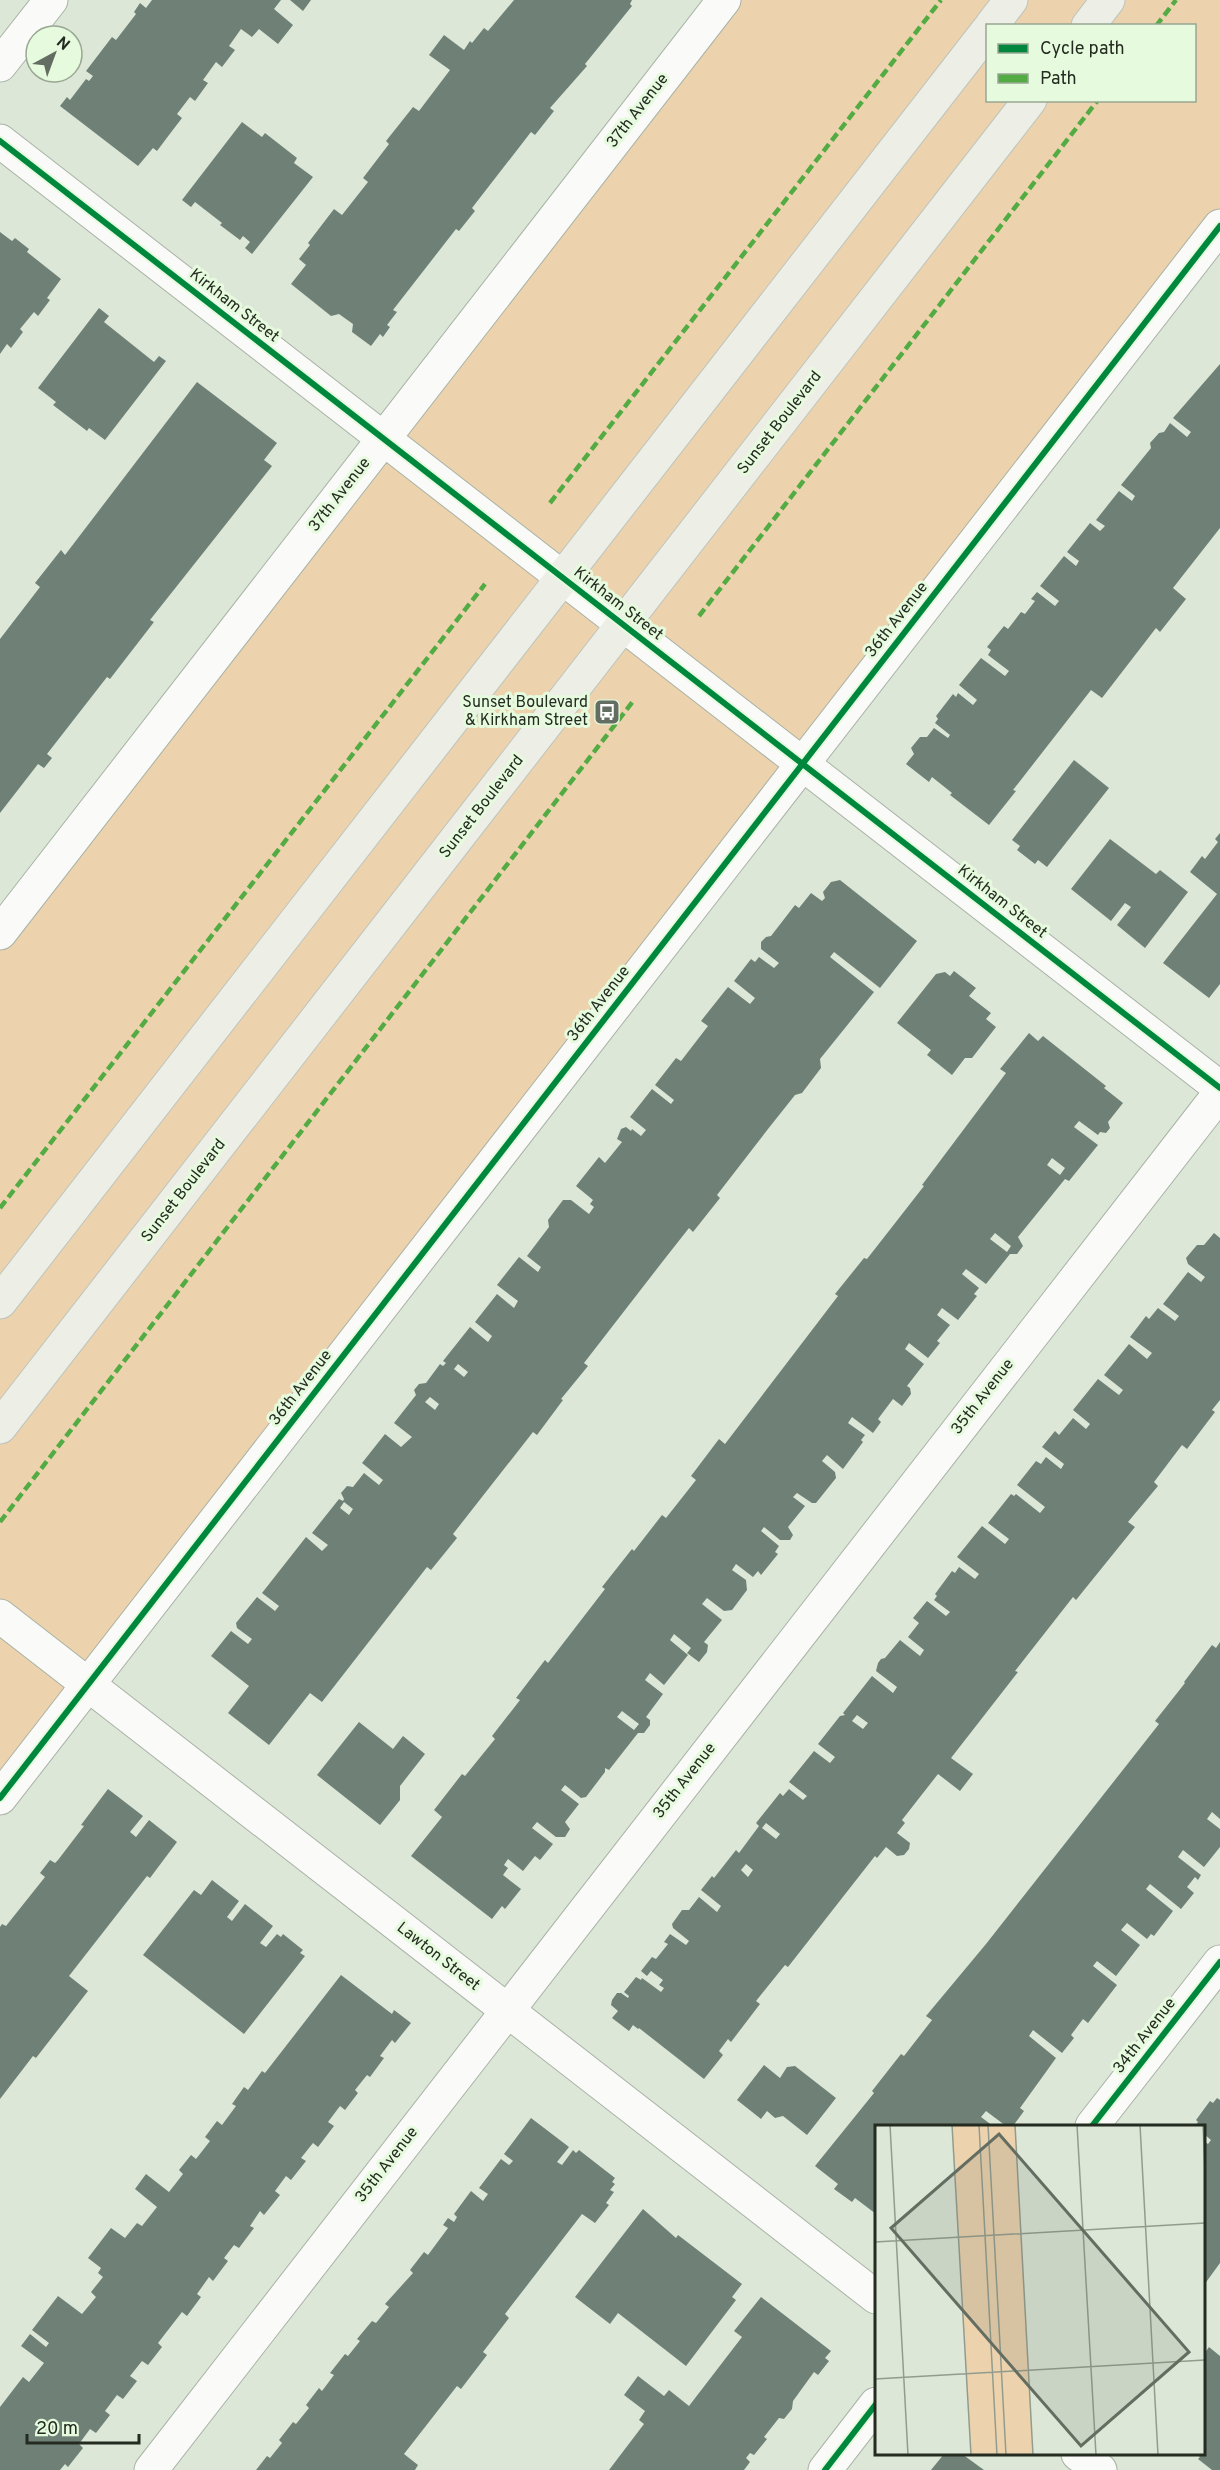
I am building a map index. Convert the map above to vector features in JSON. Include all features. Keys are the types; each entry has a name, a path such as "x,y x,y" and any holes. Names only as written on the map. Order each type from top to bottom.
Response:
{"main road":[{"path":"993,24 1011,0"},
{"path":"1090,24 1108,0"},
{"path":"0,1302 986,31"},
{"name":"Sunset Boulevard","path":"0,1427 1028,102"}],"street":[{"path":"0,65 51,0"},
{"name":"37th Avenue","path":"0,933 724,0"},
{"name":"Kirkham Street","path":"0,141 1220,1088"},
{"name":"36th Avenue","path":"0,1798 1220,226"},
{"name":"35th Avenue","path":"151,2470 1220,1093"},
{"name":"Lawton Street","path":"0,1616 875,2296"},
{"name":"34th Avenue","path":"1094,2125 1220,1962"},
{"path":"825,2470 875,2404"},
{"path":"1079,2455 1100,2470"}],"shaded area":[{"path":"724,0 1220,0 1220,225 0,1798 0,933"}],"building":[{"path":"152,0 281,0 274,9 293,25 278,44 259,29 252,37 241,29 229,46 235,50 222,67 216,62 203,80 208,83 195,101 190,97 177,114 182,118 157,151 153,148 138,166 60,106 67,97 70,100 86,79 89,81 93,76 86,71 112,37 116,40 136,14 134,12 140,3 146,8"},
{"path":"290,0 311,0 303,11"},
{"path":"514,0 632,0 630,4 632,6 585,64 587,66 550,108 554,111 535,135 531,132 472,208 475,211 459,231 456,229 393,310 397,312 387,325 390,327 383,337 380,334 371,346 352,332 353,324 339,314 331,316 291,284 306,265 299,259 310,245 308,243 334,209 342,215 368,182 363,178 389,144 386,141 413,107 419,111 450,70 429,55 444,35 464,50 484,28 488,31"},
{"path":"242,122 262,137 265,133 297,158 294,163 313,177 252,254 245,248 250,242 243,236 240,240 195,202 191,207 182,200"},
{"path":"0,232 12,241 15,238 29,249 27,252 61,279 47,298 50,300 38,316 34,312 20,329 23,332 11,348 7,344 0,354"},
{"path":"99,308 109,316 104,322 154,362 159,356 166,361 105,440 89,428 87,431 53,405 56,402 38,388"},
{"path":"1220,364 1220,528 1173,588 1186,599 1160,632 1156,628 1102,698 1091,690 1013,790 1016,791 989,825 950,795 952,793 932,777 929,782 906,764 914,754 911,748 920,737 927,737 934,728 948,738 950,735 935,723 938,719 936,716 953,694 956,697 958,693 973,705 977,700 959,685 981,658 1005,676 1009,671 988,655 991,650 987,647 1004,626 1008,629 1021,612 1025,614 1035,601 1031,599 1037,592 1055,606 1059,601 1040,586 1064,556 1076,566 1079,561 1067,552 1090,523 1100,531 1105,526 1096,520 1119,491 1132,501 1135,496 1121,485 1151,448 1150,443 1159,433 1164,432 1170,423 1187,437 1191,432 1173,418"},
{"path":"197,382 277,443 264,460 272,466 150,620 154,622 110,679 107,677 47,754 52,758 44,768 38,764 0,813 0,639 40,587 35,583 61,550 65,555"},
{"path":"1074,760 1109,788 1047,867 1038,860 1035,864 1017,850 1020,846 1012,840"},
{"path":"1220,833 1220,984 1209,998 1163,963 1217,894 1190,872 1202,856 1205,859 1218,842 1215,839"},
{"path":"1110,839 1156,874 1160,870 1188,892 1145,948 1117,925 1131,907 1125,903 1111,921 1071,889"},
{"path":"840,880 917,941 880,988 834,952 830,957 874,992 820,1059 821,1068 802,1093 795,1095 768,1129 717,1195 720,1198 693,1232 689,1228 663,1261 584,1363 588,1366 561,1399 563,1400 537,1435 533,1432 453,1534 457,1538 431,1570 427,1567 322,1702 310,1693 269,1745 228,1713 249,1686 211,1656 231,1631 248,1644 252,1639 237,1628 236,1623 257,1597 275,1611 279,1606 262,1593 306,1537 322,1551 328,1545 312,1533 339,1499 343,1501 341,1493 347,1486 353,1487 364,1473 379,1485 383,1480 362,1463 385,1434 401,1447 412,1437 394,1423 416,1395 414,1390 419,1384 426,1383 440,1364 443,1366 446,1363 443,1361 470,1327 488,1342 492,1336 475,1322 497,1294 514,1308 518,1301 497,1285 519,1257 538,1272 541,1267 527,1256 549,1227 548,1220 563,1200 571,1200 589,1214 594,1207 590,1204 593,1200 576,1186 599,1157 605,1163 622,1142 617,1139 621,1129 626,1127 631,1131 632,1129 641,1136 646,1130 630,1117 652,1089 671,1104 674,1100 655,1085 676,1058 681,1061 708,1026 701,1021 728,987 750,1004 755,998 734,981 751,959 755,962 759,957 774,968 779,963 761,949 761,942 771,936 795,905 799,908 811,893 822,901 825,898 823,892 831,882","holes":["458,1364 468,1372 464,1377 454,1369","430,1397 439,1404 435,1410 425,1402","344,1502 353,1509 349,1515 340,1508"]},
{"path":"954,971 976,988 969,996 991,1013 986,1019 996,1027 972,1058 965,1058 952,1075 927,1055 931,1050 897,1023 936,974 945,972 950,976"},
{"path":"1029,1033 1038,1041 1043,1036 1106,1086 1104,1088 1123,1103 1108,1122 1110,1128 1106,1133 1100,1132 1098,1135 1079,1121 1074,1127 1098,1145 1069,1181 1065,1179 1018,1237 1023,1246 1017,1254 1010,1254 986,1284 966,1269 962,1274 979,1288 974,1294 977,1296 958,1320 942,1308 937,1315 950,1325 937,1341 940,1343 928,1358 909,1343 905,1349 924,1364 907,1386 911,1394 902,1406 893,1399 878,1419 881,1422 873,1433 852,1417 848,1423 865,1435 861,1440 863,1442 843,1469 827,1455 822,1461 835,1472 836,1478 816,1503 812,1503 797,1493 793,1497 805,1506 788,1527 793,1535 790,1540 780,1540 764,1527 761,1531 779,1546 775,1552 778,1554 761,1575 758,1571 753,1577 736,1564 732,1570 746,1580 747,1590 732,1610 724,1611 707,1598 702,1604 722,1620 704,1642 708,1645 707,1652 699,1662 687,1653 691,1648 674,1634 670,1640 688,1655 664,1685 650,1673 645,1680 663,1694 646,1717 650,1720 650,1725 644,1733 638,1733 609,1770 605,1768 605,1772 586,1797 581,1798 565,1785 561,1790 579,1804 565,1822 570,1829 565,1837 556,1837 537,1822 532,1828 553,1844 540,1860 535,1856 523,1871 508,1859 504,1865 508,1868 503,1875 521,1889 505,1909 502,1906 492,1919 411,1856 442,1817 434,1810 462,1774 465,1776 495,1739 492,1736 520,1700 516,1698 545,1660 548,1663 605,1589 602,1587 662,1515 666,1518 696,1480 691,1476 719,1439 725,1444 838,1296 835,1294 864,1258 867,1259 924,1186 922,1185 1006,1073 1000,1069","holes":["1052,1158 1065,1168 1060,1175 1047,1165","995,1233 1011,1246 1007,1252 990,1239","622,1711 639,1724 634,1730 617,1717"]},
{"path":"1214,1233 1220,1238 1220,1400 1212,1410 1215,1412 1187,1449 1182,1445 1154,1482 1158,1486 1128,1522 1135,1527 1076,1600 1073,1597 951,1758 973,1774 960,1791 938,1774 902,1820 905,1823 897,1833 910,1843 909,1849 904,1855 897,1856 886,1847 877,1858 875,1856 788,1967 785,1965 756,2001 760,2004 731,2042 728,2039 719,2051 723,2055 704,2079 639,2028 633,2025 629,2031 612,2018 618,2011 611,2005 617,1993 628,1998 629,1996 624,1992 636,1977 641,1980 642,1978 661,1992 664,1988 659,1985 663,1980 651,1971 647,1976 641,1971 652,1957 656,1959 668,1944 664,1942 670,1934 686,1945 689,1941 673,1928 672,1924 682,1910 689,1910 699,1897 717,1912 721,1906 701,1890 712,1876 714,1878 736,1850 739,1853 759,1826 756,1823 780,1793 783,1796 789,1789 803,1800 807,1796 789,1782 814,1751 830,1763 835,1757 818,1744 840,1716 845,1715 843,1713 872,1676 893,1693 897,1687 876,1671 878,1663 900,1640 920,1656 924,1650 908,1637 919,1623 913,1618 927,1601 946,1616 950,1612 934,1600 937,1596 935,1594 952,1571 955,1573 959,1567 975,1579 979,1574 957,1557 982,1526 1005,1544 1009,1539 988,1523 1011,1494 1014,1496 1016,1494 1040,1513 1045,1507 1017,1485 1036,1461 1041,1464 1046,1457 1061,1469 1064,1464 1042,1447 1055,1431 1059,1435 1073,1418 1086,1429 1090,1424 1073,1410 1098,1379 1119,1395 1123,1390 1104,1375 1129,1344 1147,1359 1152,1353 1130,1337 1146,1316 1149,1319 1158,1308 1175,1321 1179,1316 1163,1304 1188,1272 1201,1282 1205,1277 1188,1264 1186,1258 1197,1245 1204,1245","holes":["857,1715 868,1723 863,1729 852,1721","766,1823 780,1834 776,1839 762,1828","746,1864 753,1870 748,1877 741,1870"]},
{"path":"1220,1642 1220,1819 1212,1812 1207,1819 1220,1829 1220,1847 1204,1867 1183,1850 1178,1857 1201,1875 1198,1880 1195,1877 1187,1887 1194,1893 1181,1909 1150,1884 1146,1889 1173,1911 1154,1936 1151,1934 1147,1939 1127,1923 1121,1930 1140,1945 1116,1976 1097,1961 1093,1966 1117,1985 1088,2023 1083,2019 1071,2035 1074,2038 1062,2053 1033,2030 1029,2036 1056,2058 1020,2108 1024,2111 1014,2125 1005,2125 986,2111 981,2117 992,2125 875,2125 875,2213 855,2198 852,2202 834,2189 838,2184 815,2166 874,2093 872,2091 901,2054 904,2056 932,2020 926,2016 986,1944 1159,1724 1155,1721 1212,1645 1216,1648"},
{"path":"359,1722 393,1749 403,1736 425,1754 400,1786 400,1800 380,1825 317,1775"},
{"path":"108,1789 143,1816 130,1832 136,1837 149,1820 177,1842 150,1878 147,1876 69,1976 88,1991 36,2058 33,2056 0,2099 0,1927 2,1924 6,1926 45,1877 40,1873 50,1860 55,1863 58,1860"},
{"path":"212,1880 239,1901 227,1917 232,1921 245,1904 273,1926 260,1943 266,1947 277,1934 281,1937 283,1934 303,1950 300,1953 305,1956 244,2034 143,1955 194,1890 201,1895"},
{"path":"341,1975 392,2014 394,2010 411,2023 395,2043 392,2040 380,2056 384,2058 370,2077 367,2075 355,2090 358,2093 345,2110 340,2106 328,2122 334,2126 318,2147 313,2143 301,2158 306,2161 291,2180 286,2176 275,2191 280,2195 264,2215 260,2211 250,2226 254,2228 239,2248 234,2245 224,2258 228,2261 213,2281 209,2277 197,2294 201,2297 187,2316 182,2312 158,2343 162,2347 148,2365 142,2361 130,2376 137,2381 123,2399 117,2395 105,2411 110,2415 96,2433 90,2429 79,2444 83,2448 68,2467 65,2464 60,2470 0,2470 0,2407 23,2377 29,2382 44,2363 21,2346 30,2334 46,2347 49,2343 32,2330 58,2296 82,2314 96,2297 91,2292 103,2277 98,2273 101,2268 88,2258 111,2228 125,2238 137,2223 142,2226 157,2207 135,2189 146,2174 169,2192 183,2174 179,2170 191,2155 196,2159 210,2141 205,2137 217,2121 222,2125 236,2106 232,2104 244,2087 248,2090 262,2071 265,2073"},
{"path":"764,2065 780,2078 787,2067 795,2066 836,2098 807,2135 783,2116 775,2118 767,2111 761,2119 737,2100"},
{"path":"1217,2098 1220,2100 1220,2263 1205,2284 1205,2142 1208,2144 1211,2140 1205,2135 1205,2125 1196,2125 1198,2122 1196,2120 1210,2101 1213,2103"},
{"path":"531,2118 569,2147 557,2162 562,2165 573,2150 576,2153 579,2150 615,2178 612,2182 615,2184 610,2190 614,2192 606,2203 609,2205 595,2223 582,2214 505,2314 509,2318 483,2352 487,2355 461,2389 457,2386 404,2454 418,2465 415,2470 256,2470 282,2443 279,2440 293,2422 296,2424 309,2408 306,2405 319,2388 322,2391 334,2375 330,2373 345,2354 348,2356 360,2341 357,2339 372,2321 376,2323 389,2307 385,2304 413,2273 410,2270 424,2252 428,2255 448,2228 443,2225 448,2218 454,2222 457,2217 454,2214 471,2191 483,2201 488,2194 479,2188 501,2159 509,2165 513,2161 504,2154"},
{"path":"643,2209 676,2238 678,2235 742,2284 732,2297 736,2300 686,2366 618,2313 610,2324 575,2297"},
{"path":"761,2297 831,2351 825,2358 829,2361 818,2375 814,2372 793,2401 792,2409 784,2419 779,2418 764,2437 767,2439 754,2455 750,2453 746,2458 750,2462 744,2470 609,2470 644,2424 639,2420 645,2411 624,2395 638,2376 664,2396 669,2390 689,2406 742,2337 734,2331"},
{"path":"1209,2347 1220,2356 1220,2470 1212,2470 1198,2459 1200,2457 1197,2455 1205,2455 1205,2353"},
{"path":"943,2455 963,2455 984,2470 931,2470"}],"marked path":[{"path":"550,503 941,0"},
{"path":"1158,24 1176,0"},
{"path":"699,616 1096,102"},
{"path":"0,1208 485,584"},
{"path":"0,1522 634,700"}],"cycle path":[{"path":"0,141 1220,1088"},
{"path":"0,1798 1220,226"},
{"path":"1093,2125 1220,1962"},
{"path":"825,2470 875,2405"}],"place":[{"name":"Sunset Boulevard & Kirkham Street","path":"607,712"}]}
